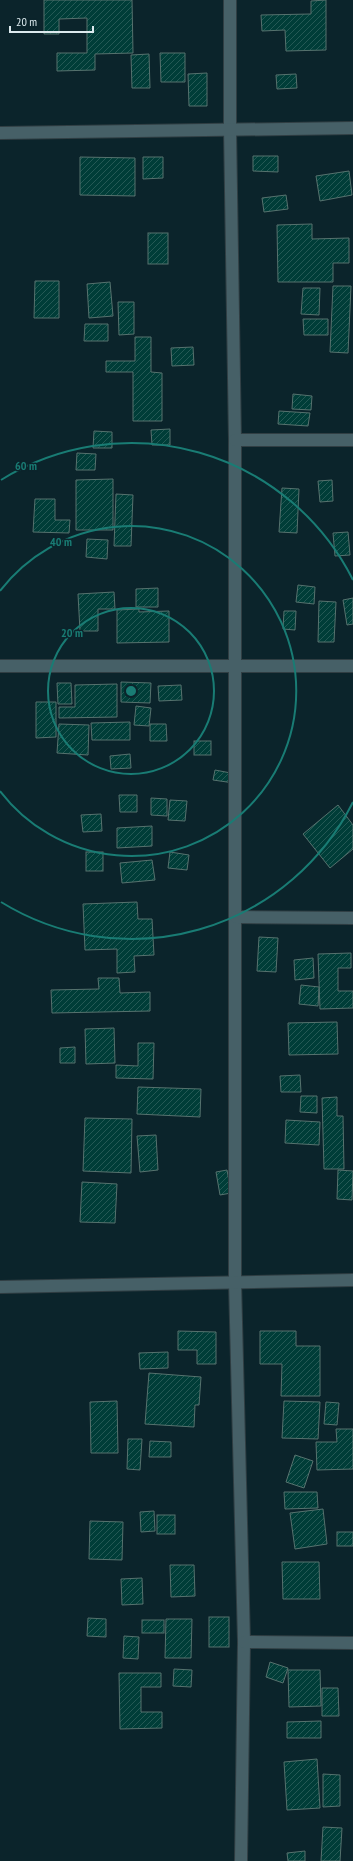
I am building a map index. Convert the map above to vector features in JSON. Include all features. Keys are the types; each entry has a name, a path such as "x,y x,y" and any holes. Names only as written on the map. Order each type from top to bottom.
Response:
{"street":[{"path":"230,0 236,918 235,1282 244,1642 241,1861"},
{"path":"0,133 353,128"},
{"path":"234,440 353,440"},
{"path":"0,666 353,666"},
{"path":"236,918 353,918"},
{"path":"0,1287 353,1280"},
{"path":"244,1642 353,1643"}],"building":[{"path":"44,0 132,0 133,53 95,54 95,70 57,71 57,53 87,53 87,18 59,19 59,34 44,34"},
{"path":"326,0 326,50 286,51 285,30 262,31 261,15 311,14 311,1"},
{"path":"160,53 185,53 185,82 161,82"},
{"path":"149,54 150,88 132,88 131,55"},
{"path":"207,73 207,106 189,106 188,74"},
{"path":"296,74 297,88 277,89 276,75"},
{"path":"253,156 278,156 278,172 253,171"},
{"path":"80,157 135,158 135,196 80,195"},
{"path":"143,157 163,157 163,178 143,179"},
{"path":"349,171 352,195 320,201 316,176"},
{"path":"286,195 288,209 264,212 262,198"},
{"path":"312,224 312,239 349,238 349,263 333,263 333,282 278,282 277,225"},
{"path":"148,233 168,233 168,264 148,264"},
{"path":"35,281 59,281 59,318 34,318"},
{"path":"110,282 113,316 89,318 87,284"},
{"path":"333,286 351,286 348,353 330,352"},
{"path":"303,288 320,288 319,315 301,314"},
{"path":"118,302 134,302 134,334 119,335"},
{"path":"303,319 328,319 328,335 304,335"},
{"path":"85,324 108,324 108,341 84,341"},
{"path":"135,337 151,337 151,372 162,373 162,421 133,421 133,372 106,372 106,361 135,361"},
{"path":"193,347 194,365 172,366 171,348"},
{"path":"293,394 312,396 311,410 292,409"},
{"path":"279,411 310,413 308,426 278,424"},
{"path":"170,429 170,445 152,445 151,430"},
{"path":"94,431 112,432 112,448 93,448"},
{"path":"77,453 96,454 95,470 76,470"},
{"path":"113,479 113,530 76,530 76,480"},
{"path":"332,480 333,501 320,502 318,481"},
{"path":"282,488 299,489 297,533 279,532"},
{"path":"116,494 133,495 131,546 114,546"},
{"path":"35,499 55,499 55,520 70,520 69,533 33,532"},
{"path":"348,532 350,555 335,556 333,533"},
{"path":"87,539 108,540 107,559 86,557"},
{"path":"298,585 315,587 314,604 296,602"},
{"path":"158,588 158,607 136,607 136,589"},
{"path":"114,592 115,609 98,609 98,631 80,631 78,594"},
{"path":"353,598 353,624 347,625 343,600"},
{"path":"319,601 336,602 334,642 318,642"},
{"path":"139,609 139,612 169,611 169,642 117,643 117,610"},
{"path":"284,611 296,611 295,630 283,629"},
{"path":"121,682 151,683 150,703 121,702"},
{"path":"57,683 71,683 72,704 58,704"},
{"path":"117,684 117,717 59,718 59,707 75,707 75,685"},
{"path":"181,685 182,700 159,701 158,686"},
{"path":"36,702 56,702 56,737 36,738"},
{"path":"136,706 151,708 149,726 134,725"},
{"path":"130,722 130,740 92,740 91,723"},
{"path":"59,724 89,725 88,755 57,753"},
{"path":"150,724 166,724 167,741 150,741"},
{"path":"194,741 211,741 211,755 194,755"},
{"path":"130,754 131,768 111,769 110,756"},
{"path":"215,770 236,774 234,783 213,780"},
{"path":"119,795 137,795 137,812 120,812"},
{"path":"151,798 167,799 167,816 151,815"},
{"path":"170,800 187,801 185,821 168,820"},
{"path":"338,805 353,825 353,849 330,868 303,834"},
{"path":"101,814 102,831 83,832 81,815"},
{"path":"152,826 152,846 117,848 117,828"},
{"path":"86,852 103,852 103,871 86,871"},
{"path":"170,852 189,855 187,870 168,868"},
{"path":"152,860 155,880 122,883 120,863"},
{"path":"137,902 138,919 152,919 154,955 134,956 135,972 117,973 117,949 85,950 83,904"},
{"path":"259,937 278,938 276,972 257,971"},
{"path":"351,953 351,968 338,968 338,991 353,991 353,1008 320,1009 318,954"},
{"path":"313,958 314,978 295,980 294,960"},
{"path":"98,978 119,978 120,993 150,992 150,1011 52,1013 51,990 99,989"},
{"path":"301,985 319,987 318,1006 299,1004"},
{"path":"337,1022 338,1054 289,1055 288,1023"},
{"path":"114,1028 115,1063 86,1064 85,1029"},
{"path":"138,1043 154,1043 153,1079 116,1078 116,1065 138,1066"},
{"path":"75,1047 75,1063 60,1063 60,1048"},
{"path":"300,1075 301,1092 281,1092 280,1076"},
{"path":"138,1087 201,1089 200,1117 137,1114"},
{"path":"301,1096 317,1096 317,1113 300,1112"},
{"path":"337,1097 337,1116 343,1116 344,1169 324,1169 322,1098"},
{"path":"85,1118 132,1119 131,1173 83,1171"},
{"path":"286,1120 320,1122 319,1145 285,1143"},
{"path":"156,1135 158,1170 140,1172 137,1136"},
{"path":"227,1170 231,1193 220,1195 216,1172"},
{"path":"338,1170 353,1171 352,1200 337,1199"},
{"path":"82,1182 117,1184 115,1223 80,1222"},
{"path":"178,1331 216,1332 216,1364 197,1364 197,1350 178,1350"},
{"path":"260,1331 296,1331 296,1346 320,1346 320,1396 281,1396 282,1364 260,1364"},
{"path":"168,1352 168,1368 140,1369 139,1353"},
{"path":"149,1373 201,1377 199,1405 195,1405 194,1427 145,1424"},
{"path":"117,1401 118,1453 91,1453 90,1402"},
{"path":"284,1401 320,1402 318,1439 282,1438"},
{"path":"326,1402 339,1403 337,1425 324,1424"},
{"path":"336,1429 353,1429 353,1469 317,1470 316,1442 337,1442"},
{"path":"128,1439 142,1439 140,1470 127,1469"},
{"path":"150,1441 171,1442 171,1457 149,1457"},
{"path":"295,1455 313,1461 304,1488 286,1482"},
{"path":"284,1492 317,1492 318,1508 285,1509"},
{"path":"323,1509 327,1544 295,1549 290,1513"},
{"path":"154,1511 155,1531 141,1532 140,1512"},
{"path":"157,1515 175,1515 175,1534 157,1534"},
{"path":"90,1521 123,1522 122,1560 89,1559"},
{"path":"337,1532 353,1532 353,1546 337,1546"},
{"path":"282,1562 319,1562 320,1599 283,1599"},
{"path":"170,1565 194,1565 195,1596 171,1597"},
{"path":"142,1578 143,1604 122,1605 121,1579"},
{"path":"209,1617 229,1617 229,1647 209,1647"},
{"path":"88,1618 106,1619 106,1637 87,1636"},
{"path":"166,1619 192,1619 191,1658 165,1658"},
{"path":"142,1620 164,1620 164,1633 142,1633"},
{"path":"124,1636 139,1637 138,1659 123,1658"},
{"path":"270,1662 288,1668 283,1683 266,1677"},
{"path":"174,1669 192,1670 191,1687 173,1686"},
{"path":"288,1670 320,1670 321,1706 289,1707"},
{"path":"119,1673 161,1673 161,1687 141,1687 141,1712 162,1712 162,1728 120,1729"},
{"path":"322,1688 338,1688 339,1716 322,1716"},
{"path":"321,1721 321,1738 287,1738 287,1722"},
{"path":"317,1759 320,1808 287,1810 284,1762"},
{"path":"323,1774 340,1775 340,1806 323,1807"},
{"path":"323,1827 342,1828 340,1861 321,1861"},
{"path":"305,1851 305,1861 288,1861 287,1853"}]}
